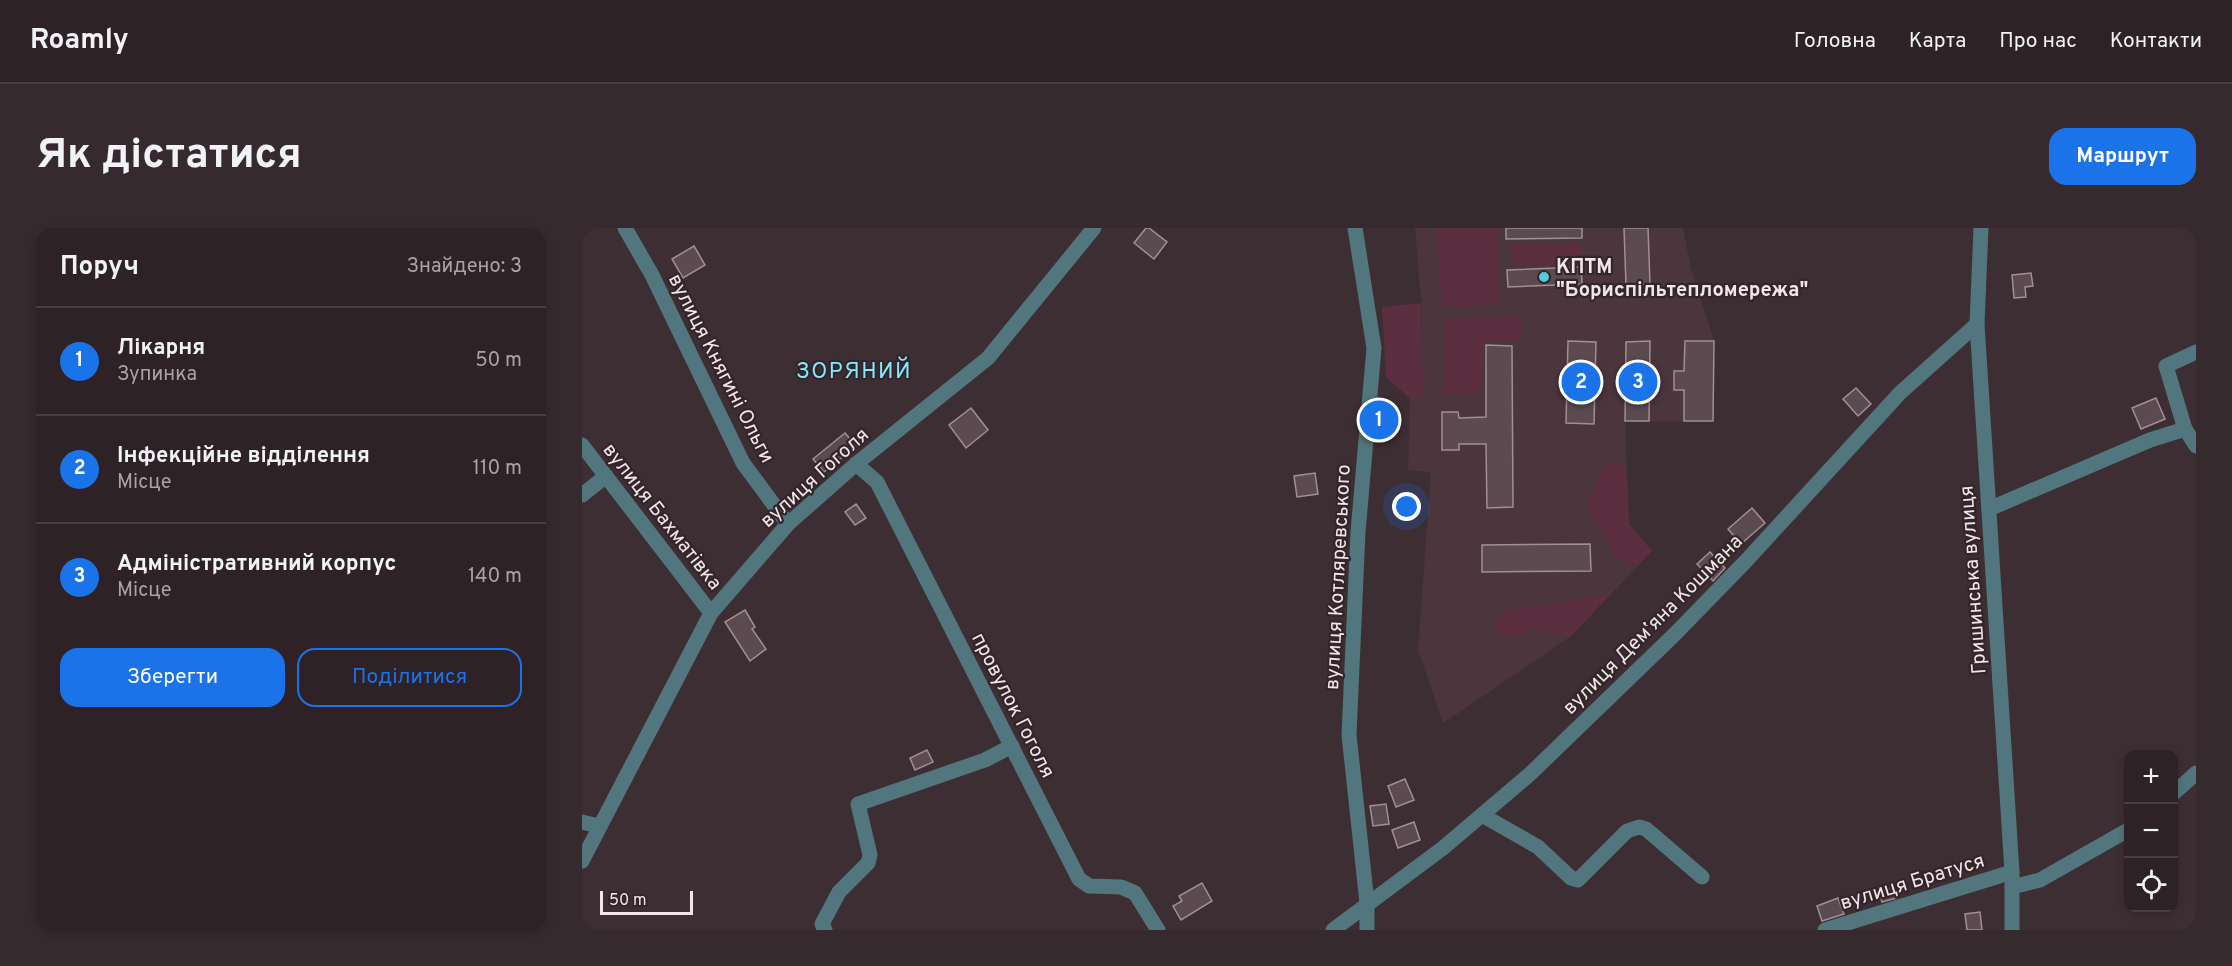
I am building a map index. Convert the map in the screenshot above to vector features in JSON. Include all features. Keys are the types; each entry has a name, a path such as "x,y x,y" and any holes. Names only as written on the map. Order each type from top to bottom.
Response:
{"street":[{"name":"вулиця Княгині Ольги","path":"625,228 652,275 743,463 788,524"},
{"name":"вулиця Гоголя","path":"582,861 711,612 788,524 856,464 988,358 1094,228"},
{"name":"вулиця Котляревського","path":"1354,228 1374,348 1358,532 1349,735 1367,903 1367,930"},
{"name":"Гришинська вулиця","path":"1981,228 1977,324 2012,879 2012,930"},
{"name":"вулиця Демʼяна Кошмана","path":"1333,930 1443,848 1530,774 1675,634 1745,562 1900,393 1977,324"},
{"path":"2196,352 2166,366 2185,429 2196,446"},
{"path":"1989,509 2150,440 2185,429"},
{"name":"вулиця Бахматівка","path":"582,445 711,612"},
{"name":"провулок Гоголя","path":"856,464 877,482 1079,879 1089,886 1121,887 1134,893 1158,930"},
{"path":"582,495 606,476"},
{"path":"825,930 822,924 839,892 868,863 870,855 858,804 986,760 1011,746"},
{"path":"2178,789 2196,773"},
{"path":"1482,814 1538,847 1571,878 1578,880 1627,831 1639,827 1646,829 1702,877"},
{"path":"582,822 599,826"},
{"name":"вулиця Братуся","path":"1826,930 2012,879 2040,880 2124,832"}],"shaded area":[{"path":"1415,228 1683,228 1691,269 1714,341 1713,421 1625,422 1629,524 1652,551 1570,637 1443,723 1418,650 1431,472 1408,470 1410,398 1421,397 1422,314"},
{"path":"1436,228 1498,228 1499,304 1442,308"},
{"path":"1512,243 1581,243 1581,263 1513,266"},
{"path":"1421,303 1423,398 1410,398 1386,378 1382,307"},
{"path":"1521,315 1521,341 1484,341 1480,396 1444,394 1443,319"},
{"path":"1606,461 1623,466 1627,478 1629,524 1652,551 1639,565 1625,562 1610,552 1608,539 1586,506"},
{"path":"1611,594 1570,637 1535,628 1512,637 1495,633 1493,623 1505,611"}],"building":[{"path":"1146,228 1167,242 1154,259 1134,243"},
{"path":"1506,228 1582,228 1582,238 1506,239"},
{"path":"1624,228 1648,228 1650,284 1626,285"},
{"path":"694,246 705,265 683,278 672,259"},
{"name":"КПТМ \"Бориспільтепломережа\"","path":"1581,267 1582,284 1508,287 1507,270"},
{"path":"2031,273 2033,286 2025,287 2026,297 2014,298 2012,275"},
{"path":"1568,341 1596,342 1594,424 1566,423"},
{"path":"1650,341 1649,421 1625,421 1626,342"},
{"path":"1685,341 1714,341 1713,421 1684,421 1684,390 1674,390 1674,371 1684,371"},
{"path":"1486,345 1512,346 1513,507 1487,508 1486,444 1459,444 1459,450 1442,450 1442,412 1458,412 1459,418 1486,417"},
{"path":"1856,388 1871,404 1858,416 1843,399"},
{"path":"2156,398 2165,419 2141,429 2132,408"},
{"path":"971,408 988,430 966,448 949,425"},
{"path":"845,433 856,446 824,472 813,459"},
{"path":"1315,473 1318,494 1297,497 1294,476"},
{"path":"856,504 866,518 855,525 845,512"},
{"path":"1752,508 1765,523 1741,544 1728,529"},
{"path":"1590,544 1591,571 1482,572 1482,545"},
{"path":"1710,552 1725,568 1713,581 1697,564"},
{"path":"745,610 755,627 752,629 766,649 750,661 725,622"},
{"path":"927,750 933,762 915,770 910,758"},
{"path":"1405,779 1414,800 1396,807 1388,786"},
{"path":"1386,804 1389,824 1373,826 1370,806"},
{"path":"1414,822 1420,840 1398,848 1392,830"},
{"path":"1202,883 1212,901 1181,920 1173,906 1182,901 1179,896"},
{"path":"1893,887 1897,898 1882,902 1879,892"},
{"path":"1838,898 1844,914 1822,921 1817,906"},
{"path":"1980,912 1982,930 1967,930 1965,914"}],"place":[{"name":"КПТМ \"Бориспільтепломережа\"","path":"1544,277"},
{"name":"Інфекційне відділення","path":"1581,382"},
{"name":"Адміністративний корпус","path":"1638,382"},
{"name":"Лікарня","path":"1379,420"}],"district":[{"name":"ЗОРЯНИЙ","path":"854,370"}]}
